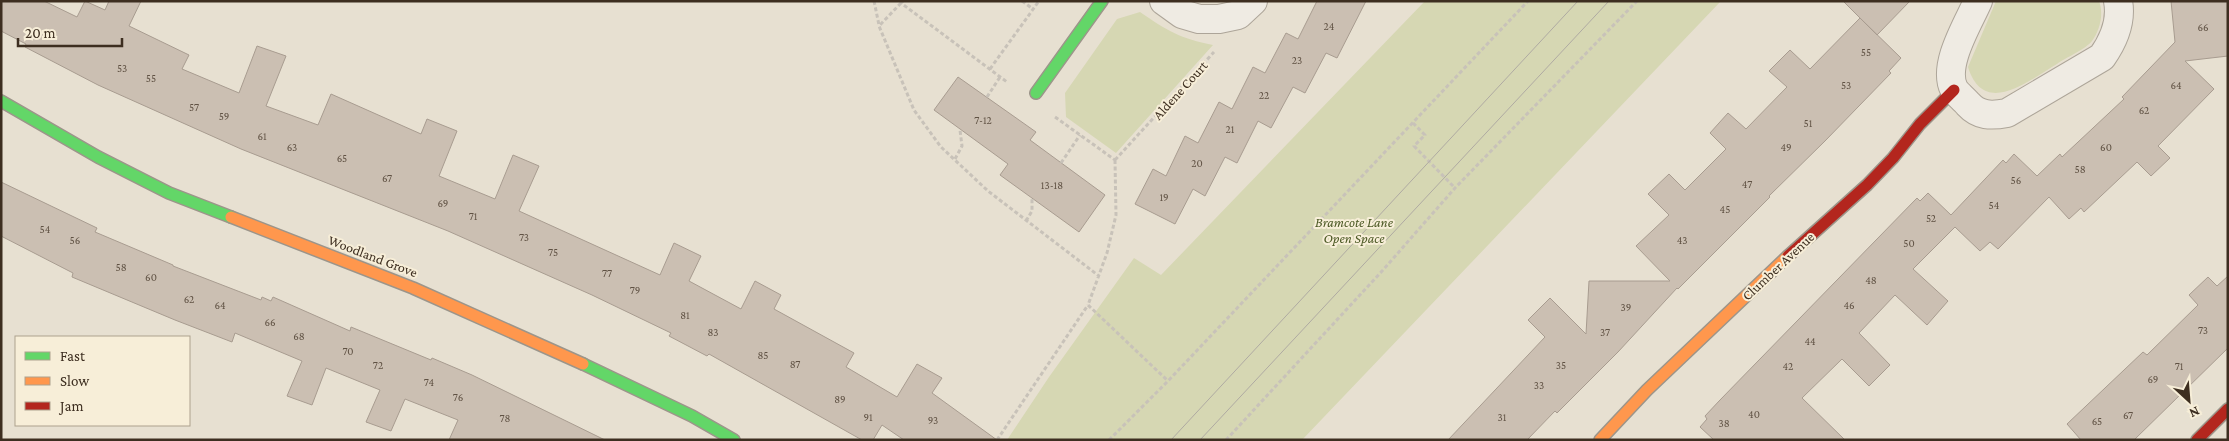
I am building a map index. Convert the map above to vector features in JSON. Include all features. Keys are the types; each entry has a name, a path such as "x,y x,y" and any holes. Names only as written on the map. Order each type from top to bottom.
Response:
{"street":[{"path":"1036,93 1102,1"},
{"path":"1164,1 1182,14 1199,19 1219,19 1246,8"},
{"path":"1978,1 1953,58 1951,74 1954,90 1972,108 1980,113 1992,116 2007,113 2102,57 2119,25 2118,1"},
{"name":"Clumber Avenue","path":"1600,440 1647,390 1806,239 1867,184 1893,158 1920,124 1954,90"},
{"name":"Woodland Grove","path":"1,101 98,157 169,193 413,288 559,352 692,416 734,440"},
{"path":"2197,440 2228,410"}],"path":[{"path":"874,1 879,26 914,110 941,147 988,191 1099,276 1088,305 998,440"},
{"path":"1022,1 1033,9"},
{"path":"990,70 1039,1"},
{"path":"1109,440 1168,381 1528,1"},
{"path":"1226,440 1383,270 1455,188 1637,1"},
{"path":"879,26 901,3"},
{"name":"Aldene Court","path":"1099,276 1107,253 1116,215 1115,160 1224,41 1246,8"},
{"path":"987,97 1000,77"},
{"path":"1413,123 1425,135 1414,146 1455,188"},
{"path":"954,160 962,146 960,130"},
{"path":"1061,163 1080,135"},
{"path":"1026,221 1032,210 1032,198"},
{"path":"1088,305 1168,381"}],"green space":[{"name":"Bramcote Lane Open Space","path":"1425,1 1721,1 1302,440 1007,440 1049,377 1134,258 1161,275"},
{"path":"1996,1 2099,1 2101,11 2099,27 2095,37 2085,47 2020,86 1996,93 1985,90 1975,82 1968,67"},
{"path":"1140,12 1174,33 1213,45 1116,153 1066,117 1065,93 1117,19"}],"building":[{"path":"1,1 44,1 77,17 85,1 105,10 109,1 141,1 129,26 189,55 182,69 239,93 257,46 286,56 266,106 318,125 331,94 421,134 427,119 457,131 439,176 495,199 513,155 539,166 519,211 660,275 674,243 701,256 689,281 741,309 755,281 781,295 774,309 854,353 846,367 897,397 917,364 942,378 932,393 997,440 904,440 882,425 873,440 862,440 709,354 707,356 669,336 671,333 592,295 448,231 241,149 98,85 25,47 26,44 1,31"},
{"path":"1317,1 1366,1 1337,58 1326,53 1305,93 1293,87 1271,128 1258,121 1237,163 1225,157 1205,196 1193,189 1175,224 1135,204 1153,169 1166,176 1185,136 1198,143 1219,102 1232,109 1253,67 1265,73 1286,33 1298,39"},
{"path":"1843,1 1910,1 1877,35"},
{"path":"2171,1 2228,1 2228,56 2185,61 2214,89 2158,146 2170,158 2151,176 2137,162 2084,212 2081,208 2069,219 2049,197 1998,249 1990,242 1980,251 1955,227 1913,269 1948,301 1927,325 1895,295 1859,333 1890,365 1869,386 1842,359 1802,398 1845,440 1714,440 1700,427 1707,419 1705,416 1720,400 1917,198 1920,201 1928,193 1951,215 2003,160 2006,163 2014,154 2037,176 2060,154 2062,157 2124,99 2122,97 2175,42"},
{"path":"1860,18 1901,58 1889,71 1891,73 1825,141 1677,288 1618,352 1527,440 1448,440 1545,337 1528,320 1550,298 1586,334 1589,281 1670,281 1636,246 1669,215 1648,194 1669,174 1685,190 1726,149 1710,133 1728,113 1746,129 1787,87 1769,71 1790,50 1810,69"},
{"path":"958,77 1036,132 1030,140 1105,195 1079,232 1000,175 1008,164 934,110"},
{"path":"1,182 97,228 95,232 173,266 261,300 262,297 271,301 273,297 350,331 351,327 431,360 432,358 472,375 605,440 449,440 458,420 405,399 391,431 366,422 380,390 326,368 312,405 287,396 302,361 235,333 232,342 175,320 72,277 73,273 1,236"},
{"path":"2228,276 2228,348 2134,440 2081,440 2067,424 2143,352 2147,355 2198,305 2189,295 2208,277 2217,286"}],"tram line":[{"path":"1171,440 1578,1"},
{"path":"1200,440 1609,1"}],"traffic: fast":[{"path":"1036,93 1102,1"},
{"path":"1,101 98,157 169,193 231,217"},
{"path":"583,364 692,416 734,440"}],"traffic: slow":[{"path":"231,217 413,288 583,364"},
{"path":"1600,440 1647,390 1788,256"}],"traffic: jam":[{"path":"1788,256 1867,185 1893,158 1920,124 1954,90"},
{"path":"2197,440 2228,409"}]}
